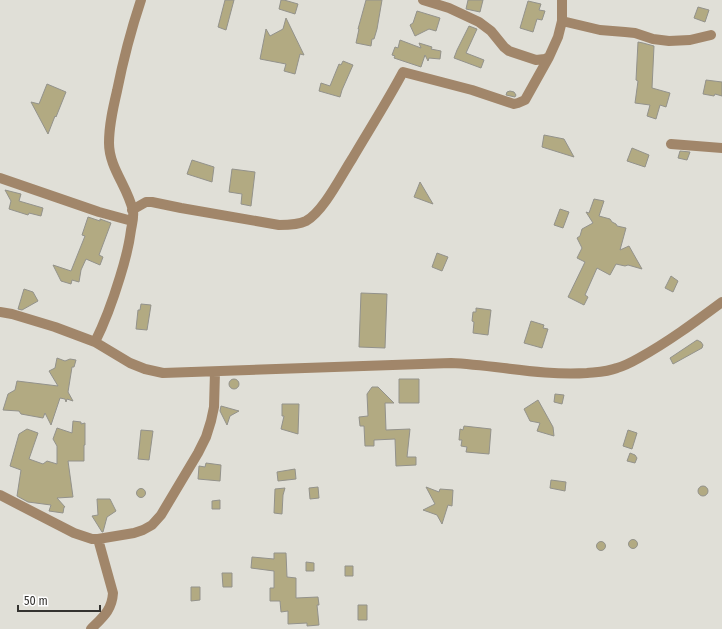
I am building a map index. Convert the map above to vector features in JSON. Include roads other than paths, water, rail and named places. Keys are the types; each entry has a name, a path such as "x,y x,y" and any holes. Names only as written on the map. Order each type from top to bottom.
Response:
{"street":[{"path":"95,342 112,303 126,258 130,238 132,210 112,162 109,144 111,123 120,77 132,26 140,0"},
{"path":"423,0 449,8 482,24 492,30 504,47 509,50 536,60 549,57"},
{"path":"132,210 146,202 152,202 279,225 292,225 306,221 326,201 379,116 403,72 472,90 514,104 525,100 549,57 558,37 562,21 562,0"},
{"path":"562,21 600,30 635,33 653,39 669,41 690,40 711,36"},
{"path":"671,144 722,148"},
{"path":"0,178 99,212 132,221"},
{"path":"0,312 12,314 55,327 95,342 130,363 163,372 214,372 451,363 475,364 554,374 577,374 603,372 617,368 649,352 694,323 722,302"},
{"path":"0,495 74,533 92,539 134,533 142,530 152,524 161,515 206,437 214,407 214,372"},
{"path":"91,629 106,614 113,601 113,593 98,539"}]}
